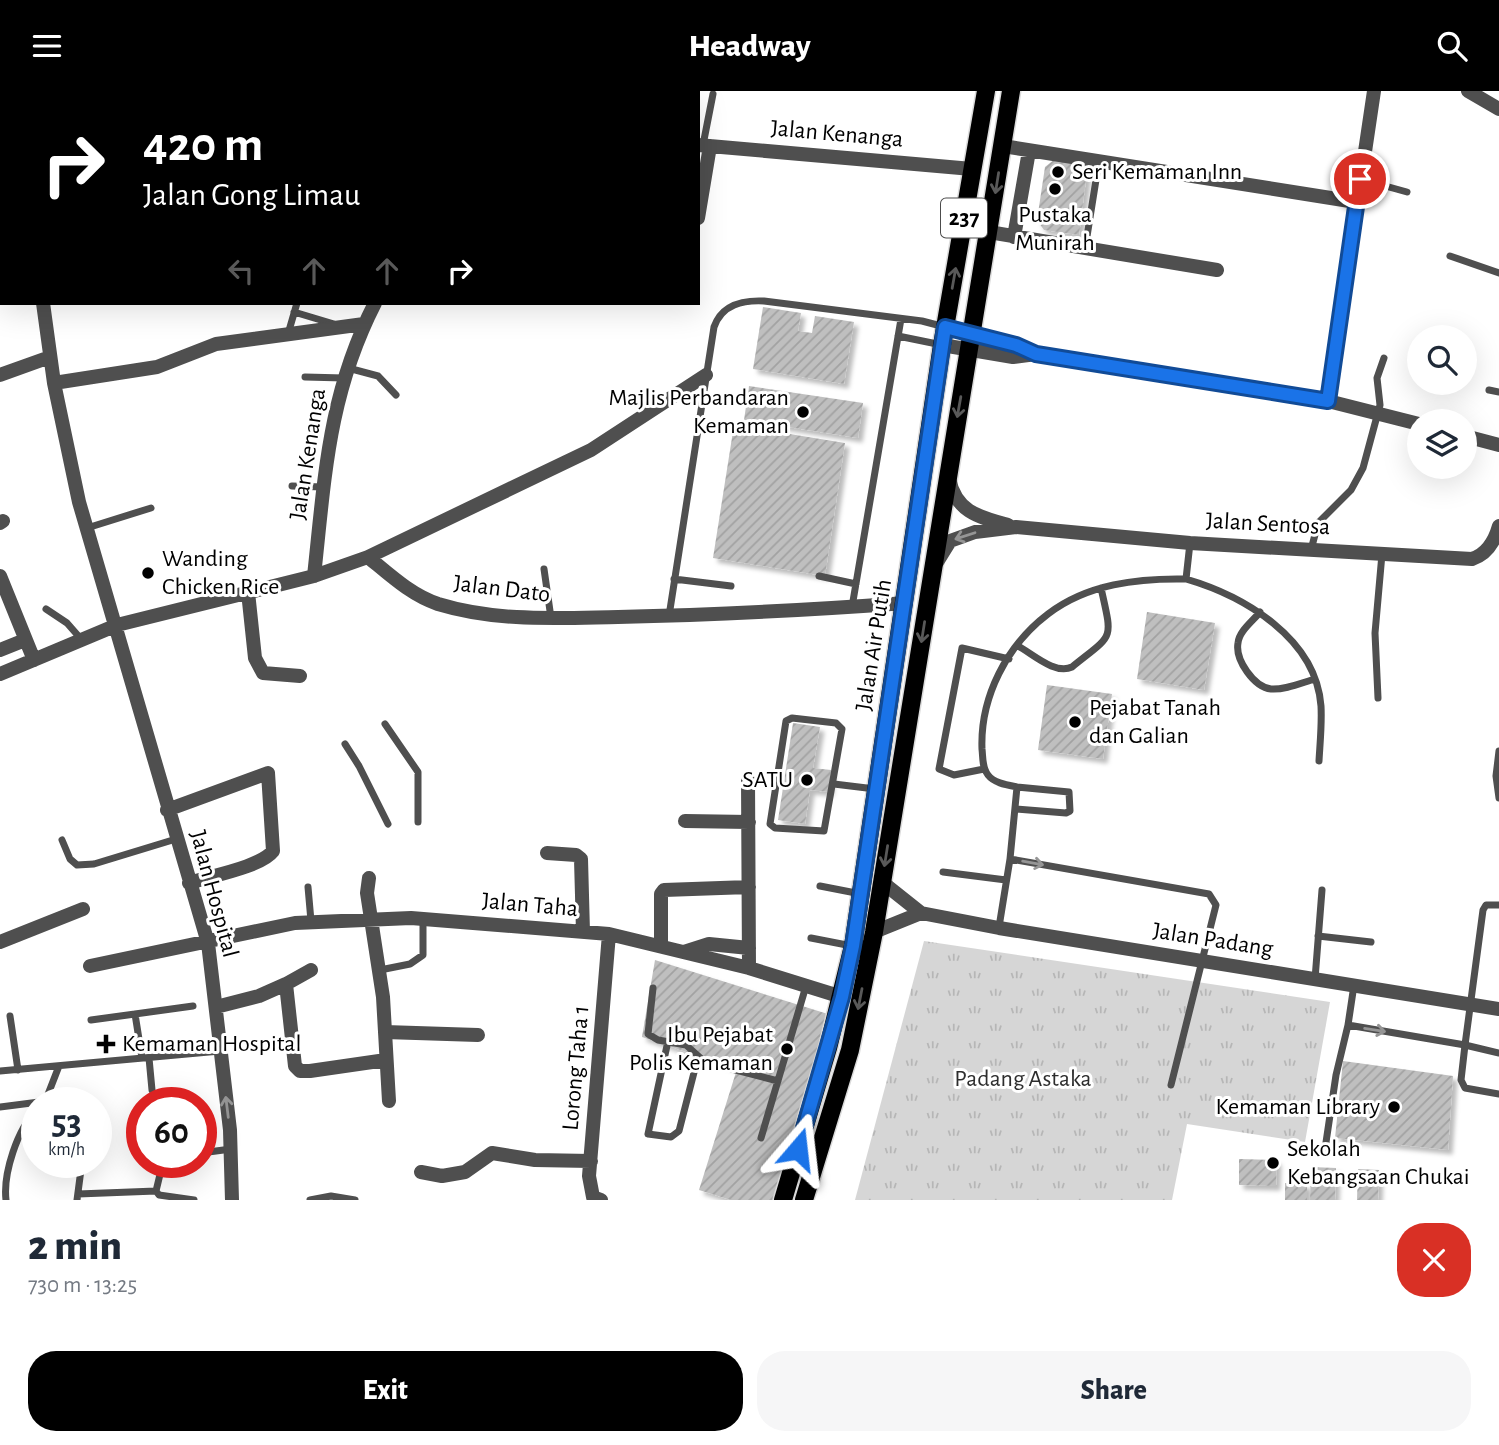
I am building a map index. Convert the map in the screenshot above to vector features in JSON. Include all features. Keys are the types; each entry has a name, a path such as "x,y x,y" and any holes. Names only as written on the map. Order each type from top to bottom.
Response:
{"main road":[{"name":"Jalan Air Putih","path":"783,1200 842,997 853,946 906,603 942,345 986,91"},
{"name":"Jalan Air Putih","path":"804,1200 850,1050 874,932 1012,91"}],"street":[{"path":"1328,401 1374,91"},
{"path":"1468,91 1499,109"},
{"name":"Jalan Kenanga","path":"704,145 972,169"},
{"path":"700,194 704,145"},
{"path":"1003,146 1356,202"},
{"path":"1014,237 1029,151"},
{"path":"989,232 1217,270"},
{"path":"43,305 54,383 86,528 117,625 167,810 268,773 274,851 269,857 189,883"},
{"name":"Jalan Kenanga","path":"314,576 333,416 364,324 374,305"},
{"path":"54,383 158,367 205,347 364,324"},
{"path":"945,327 970,342"},
{"path":"942,345 970,342 1016,345 1036,354 1328,401 1407,421"},
{"path":"0,375 50,357"},
{"path":"0,674 117,625 314,576 368,557 591,450 706,375"},
{"path":"1477,439 1499,445"},
{"path":"948,474 954,494 972,516 1016,527"},
{"name":"Jalan Sentosa","path":"1016,527 1190,543 1472,559 1485,552 1496,538 1499,526"},
{"path":"933,573 950,541 975,532 1016,527"},
{"name":"Jalan Dato","path":"368,557 415,595 437,603 500,616 551,619 669,616 906,603"},
{"path":"0,576 34,660"},
{"path":"248,591 255,658 263,673 300,676"},
{"path":"0,650 25,640"},
{"path":"748,780 749,968"},
{"name":"Jalan Hospital","path":"167,810 208,943 231,1149 232,1200"},
{"path":"685,821 749,822"},
{"path":"547,853 576,855 581,859 583,932"},
{"path":"369,879 367,893 380,970 389,1101"},
{"path":"874,932 921,912 882,882"},
{"path":"661,946 661,894 664,890 749,887"},
{"path":"0,942 83,908"},
{"name":"Jalan Padang","path":"921,912 999,928 1499,1009"},
{"name":"Jalan Taha","path":"90,966 311,921 423,919 609,934 749,968 842,997"},
{"name":"Lorong Taha 1","path":"597,1198 589,1176 609,934"},
{"path":"684,952 709,944 749,948"},
{"path":"216,1007 260,996 312,969"},
{"path":"286,984 297,1069 310,1071 386,1060"},
{"path":"385,1032 478,1035"},
{"path":"421,1172 442,1176 465,1172 492,1153 535,1160 591,1161"}],"lane":[{"path":"704,145 713,94"},
{"path":"1085,249 1098,162"},
{"path":"1360,179 1407,192"},
{"path":"1450,256 1499,273"},
{"path":"669,616 717,317 724,310 743,302 764,300 945,327"},
{"path":"287,335 296,305"},
{"path":"294,312 342,327"},
{"path":"852,607 901,319"},
{"path":"898,337 942,345"},
{"path":"1311,549 1318,523 1351,490 1363,468 1380,404 1378,370 1384,358"},
{"path":"304,377 346,373 379,376 396,395"},
{"path":"1489,390 1499,392"},
{"path":"292,486 324,487"},
{"path":"86,528 151,508"},
{"path":"1186,579 1190,543"},
{"path":"1378,698 1375,633 1382,554"},
{"path":"544,569 551,619"},
{"path":"819,576 856,584"},
{"path":"1016,809 1066,813 1070,811 1071,797 1069,792 1017,787 989,777 984,769 982,739 986,709 1001,669 1048,614 1071,600 1101,588 1149,578 1186,579 1214,588 1260,612 1303,657 1315,679 1321,705 1319,761"},
{"path":"674,579 731,586"},
{"path":"1018,646 1055,668 1065,670 1072,667 1107,638 1110,629 1101,588"},
{"path":"46,609 67,623 81,640"},
{"path":"1260,612 1240,635 1237,645 1244,666 1253,679 1261,686 1271,689 1315,679"},
{"path":"984,769 954,775 939,769 962,648 1009,659"},
{"path":"788,719 840,726 834,784 824,831 775,828 770,824 788,719"},
{"path":"385,724 418,772 418,822"},
{"path":"345,744 388,824"},
{"path":"1499,751 1496,776 1499,798"},
{"path":"834,784 876,789"},
{"path":"999,928 1010,859 1017,787"},
{"path":"62,841 70,859 76,865 94,864 176,839"},
{"path":"1010,859 1209,894 1216,905 1171,1085"},
{"path":"943,871 1006,880"},
{"path":"820,886 862,894"},
{"path":"308,887 311,921"},
{"path":"1315,979 1322,890"},
{"path":"1499,905 1486,905 1483,910 1465,1045 1463,1084 1465,1088 1499,1094"},
{"path":"380,970 410,964 424,955 423,919"},
{"path":"1318,936 1371,942"},
{"path":"811,938 853,946"},
{"path":"1325,1149 1354,985"},
{"path":"761,1138 806,986"},
{"path":"653,988 648,1034 686,1045 705,1062 778,1081"},
{"path":"91,1020 193,1006"},
{"path":"135,1014 151,1087"},
{"path":"10,1016 18,1069"},
{"path":"1348,1025 1499,1053"},
{"path":"668,1041 648,1133 671,1137 679,1131 698,1057"},
{"path":"0,1071 221,1051"},
{"path":"51,1087 59,1066"},
{"path":"0,1107 21,1105"},
{"path":"6,1200 2,1184 21,1136"},
{"path":"217,1151 231,1149"},
{"path":"80,1178 77,1197 156,1191 162,1197 194,1200"},
{"path":"156,1191 159,1178"},
{"path":"310,1200 331,1196 355,1200"}],"green space":[{"name":"Padang Astaka","path":"924,941 1330,1002 1305,1142 1187,1124 1172,1200 855,1200"}],"building":[{"path":"1055,159 1088,164 1079,235 1044,230 1037,220 1045,167"},
{"path":"763,307 801,313 798,331 812,333 815,316 854,322 844,384 753,369"},
{"name":"Majlis Perbandaran Kemaman","path":"749,386 863,403 858,438 744,420"},
{"path":"734,425 845,443 825,576 713,558"},
{"path":"1147,612 1215,623 1204,690 1137,679"},
{"name":"Pejabat Tanah dan Galian","path":"1047,685 1112,694 1103,759 1038,750"},
{"name":"SATU","path":"793,723 820,727 813,768 831,770 829,792 810,790 805,824 778,820"},
{"path":"655,960 831,1015 777,1200 731,1200 699,1190 737,1069 642,1037"},
{"name":"Kemaman Library","path":"1343,1061 1453,1076 1448,1150 1335,1138"},
{"path":"1239,1159 1277,1160 1276,1186 1239,1185"},
{"path":"1311,1167 1336,1168 1335,1200 1310,1200"},
{"path":"1358,1169 1379,1170 1378,1200 1357,1200"},
{"path":"1285,1183 1307,1184 1307,1200 1285,1200"}],"place":[{"name":"Seri Kemaman Inn","path":"1058,172"},
{"name":"Pustaka Munirah","path":"1055,189"},
{"name":"Majlis Perbandaran Kemaman","path":"803,412"},
{"name":"Wanding Chicken Rice","path":"148,573"},
{"name":"Pejabat Tanah dan Galian","path":"1075,722"},
{"name":"SATU","path":"807,780"},
{"name":"Kemaman Hospital","path":"106,1044"},
{"name":"Ibu Pejabat Polis Kemaman","path":"787,1049"},
{"name":"Kemaman Library","path":"1394,1107"},
{"name":"Sekolah Kebangsaan Chukai","path":"1273,1163"}],"route":[{"path":"798,1149 842,997 853,946 945,327 1016,345 1036,354 1328,401 1360,179"}]}
